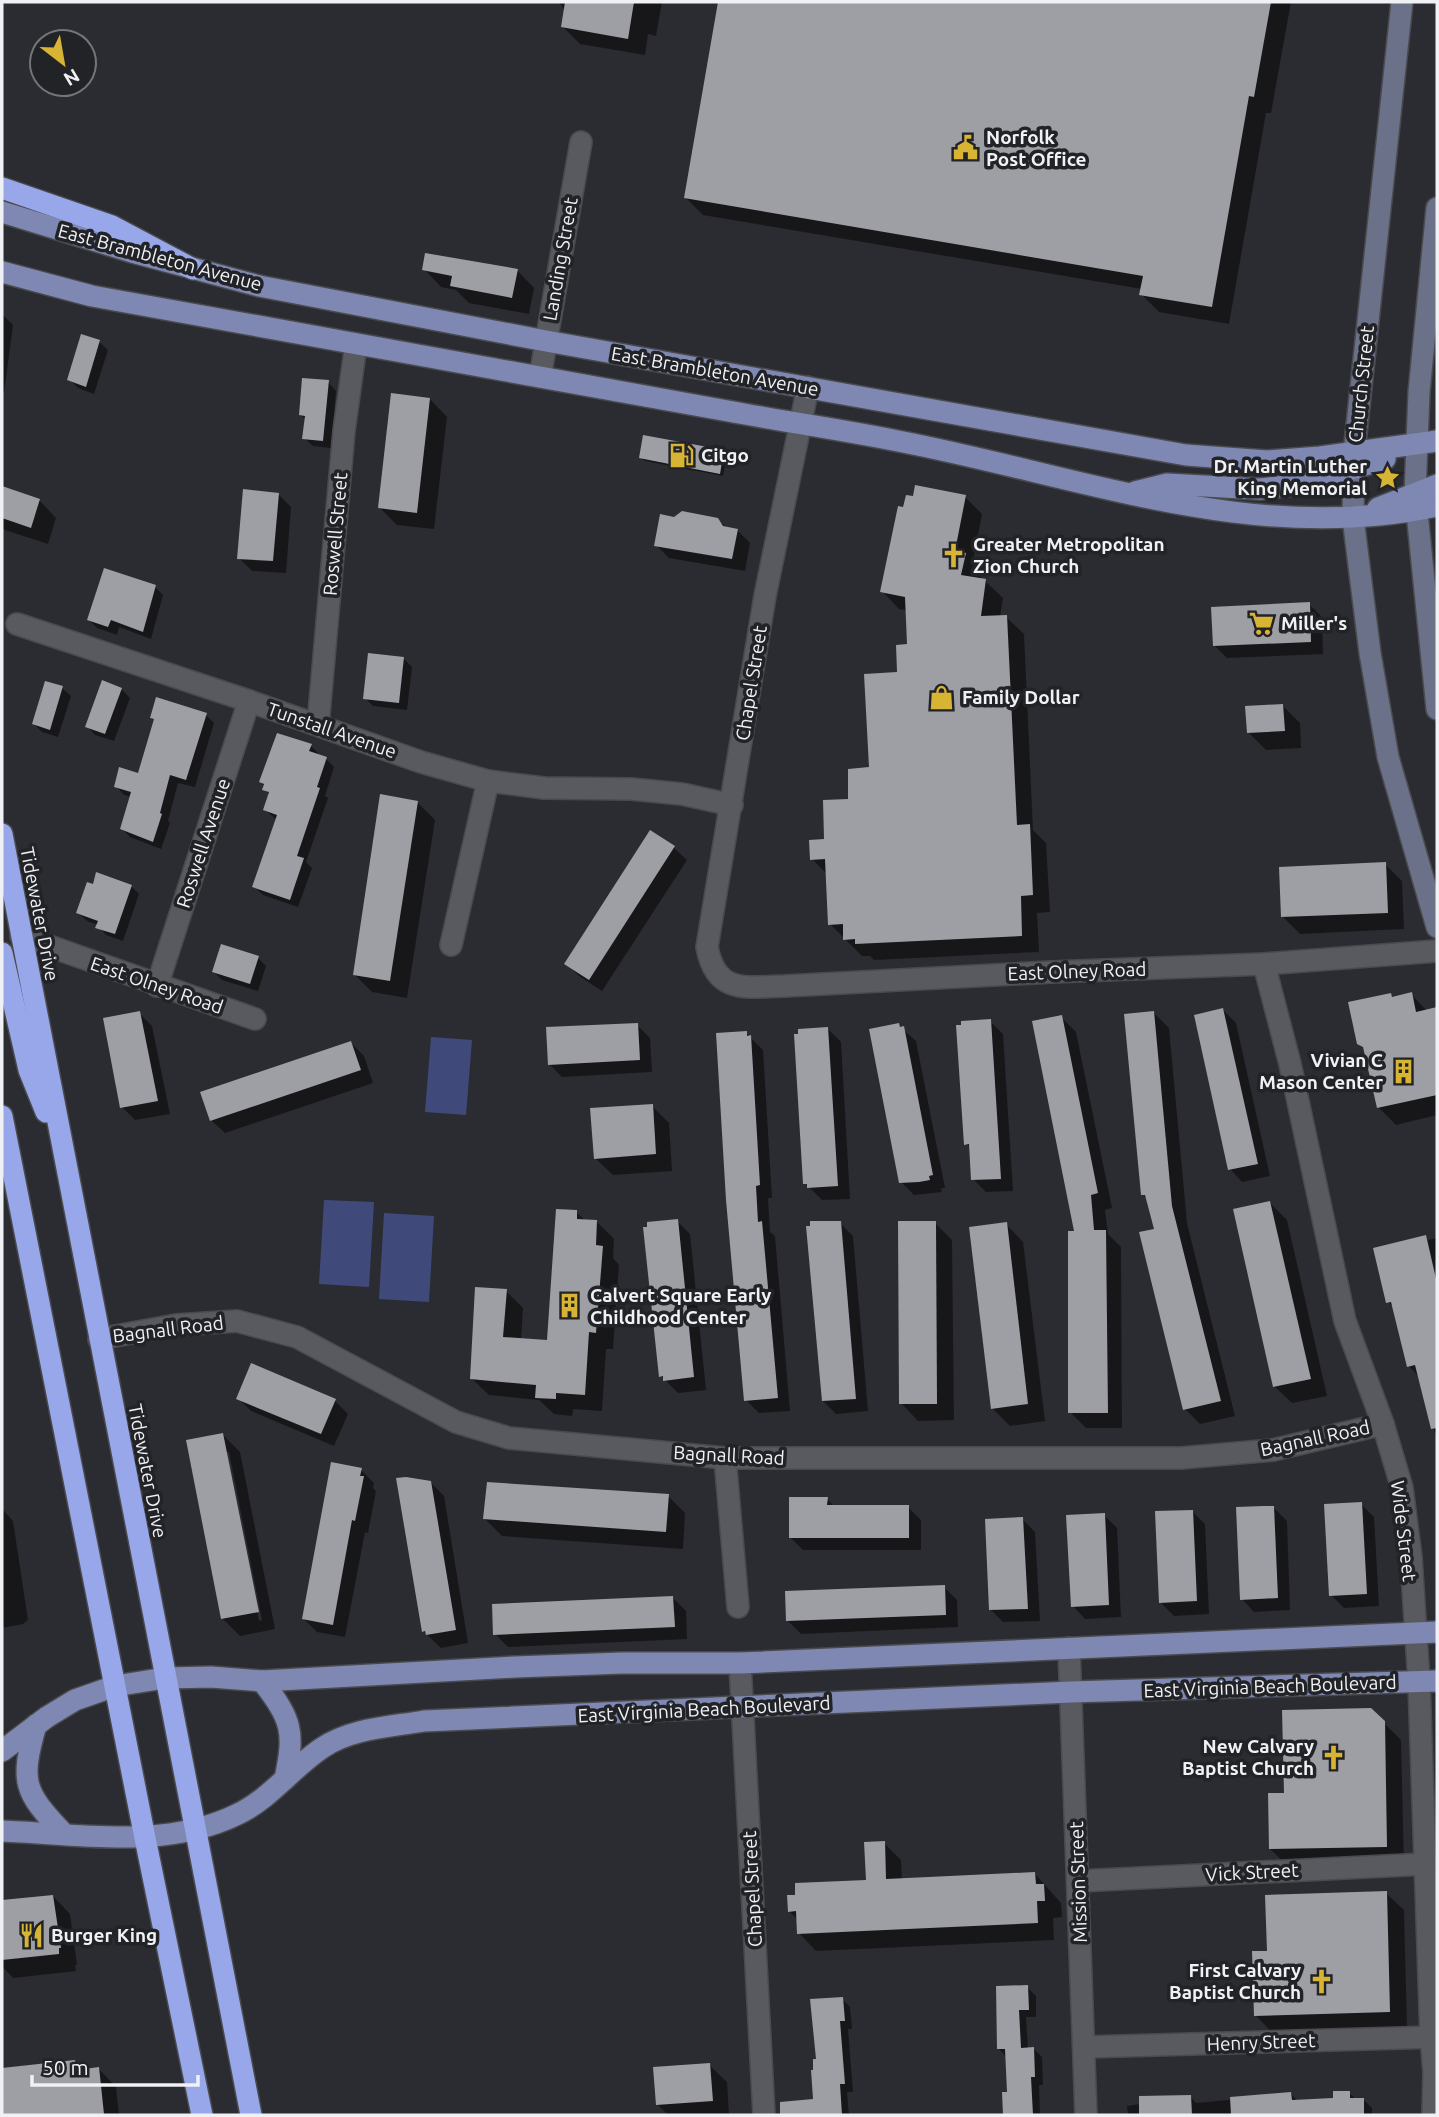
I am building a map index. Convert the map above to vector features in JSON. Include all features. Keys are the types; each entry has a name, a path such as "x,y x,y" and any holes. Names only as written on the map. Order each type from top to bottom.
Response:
{"highway":[{"path":"2,188 112,226 193,269"},
{"name":"Tidewater Drive","path":"2,834 251,2115"},
{"path":"2,953 29,1070 65,1156"},
{"path":"2,1115 6,1156 202,2115"}],"main road":[{"name":"Church Street","path":"1402,2 1354,461 1353,518 1370,653 1388,757 1437,927"},
{"path":"1437,208 1415,444 1415,502 1437,709"},
{"name":"East Brambleton Avenue","path":"2,212 259,286 546,341 1186,455 1267,461 1354,461 1415,444 1437,441"},
{"name":"East Brambleton Avenue","path":"2,272 92,296 906,443 1126,494 1259,515 1314,520 1353,518 1415,502 1437,506"},
{"path":"1126,494 1167,484 1260,489 1303,484 1354,461"},
{"path":"1415,502 1437,485"},
{"path":"2,1752 36,1725 75,1700 115,1686 164,1678 262,1681 622,1663 740,1663 1427,1632"},
{"path":"262,1681 283,1709 290,1728 290,1752 285,1779"},
{"name":"East Virginia Beach Boulevard","path":"2,1831 145,1838 195,1829 238,1814 268,1795 323,1747 335,1740 358,1732 424,1721 1071,1692 1428,1682"},
{"path":"36,1725 27,1762 29,1790 38,1807 64,1834"}],"street":[{"name":"Landing Street","path":"540,377 581,142"},
{"name":"Roswell Street","path":"318,725 344,431 356,344"},
{"name":"Chapel Street","path":"719,976 710,964 707,947 765,596 808,387"},
{"name":"Tunstall Avenue","path":"17,624 249,701 421,762 488,781"},
{"name":"Roswell Avenue","path":"157,986 249,701"},
{"path":"451,945 488,781 544,788 631,789 682,794 732,805"},
{"name":"East Olney Road","path":"21,936 254,1018"},
{"name":"East Olney Road","path":"719,976 727,983 752,987 1264,964 1437,951"},
{"name":"Wide Street","path":"1264,964 1290,1064 1346,1321 1383,1424 1402,1488 1411,1557 1427,1632 1426,1864 1434,1979 1433,2115"},
{"name":"Bagnall Road","path":"99,1339 176,1325 237,1321 298,1337 456,1422 509,1438 725,1458 1181,1458 1273,1450 1383,1424"},
{"path":"725,1458 738,1606"},
{"name":"Mission Street","path":"1069,1648 1086,2115"},
{"name":"Chapel Street","path":"740,1663 764,2115"},
{"name":"Vick Street","path":"1079,1881 1426,1864"},
{"name":"Henry Street","path":"1084,2047 1434,2037"},
{"name":"Wide Street","path":"1422,2115 1434,2072"}],"shaded area":[{"path":"431,1037 472,1040 466,1115 425,1112"},
{"path":"324,1200 374,1202 369,1287 319,1284"},
{"path":"384,1213 434,1216 429,1302 379,1299"}],"building":[{"path":"565,2 634,2 628,39 561,27"},
{"name":"Norfolk Post Office","path":"718,2 1271,2 1254,97 1249,96 1212,307 1139,295 1143,276 684,198"},
{"path":"425,253 518,269 512,298 450,286 452,276 422,270"},
{"path":"81,334 100,340 86,387 67,380"},
{"path":"302,378 329,380 323,441 302,439 305,416 299,415"},
{"path":"391,393 430,398 417,513 378,508"},
{"path":"643,435 724,450 720,474 639,458"},
{"path":"915,485 966,495 955,551 966,553 961,575 986,579 981,616 1007,615 1017,825 1030,824 1033,895 1021,896 1022,936 855,944 855,939 843,940 843,924 828,925 825,859 810,860 809,840 824,839 823,800 848,799 848,769 869,767 864,674 897,672 896,645 907,644 905,597 880,592 898,506 903,507 906,495 913,496"},
{"path":"2,486 40,499 31,528 2,518"},
{"path":"243,489 279,493 273,561 237,559"},
{"path":"682,511 718,518 723,526 738,529 732,559 654,546 660,514 674,517"},
{"path":"104,568 156,585 143,632 111,620 108,627 87,620"},
{"path":"1310,602 1311,642 1213,646 1211,607"},
{"path":"368,653 404,657 399,703 363,699"},
{"path":"102,680 122,688 105,734 85,727"},
{"path":"45,681 63,686 50,730 32,724"},
{"path":"156,697 207,713 186,780 170,775 153,842 120,829 131,792 114,787 119,767 138,773 154,719 150,718"},
{"path":"1283,704 1285,731 1247,733 1245,706"},
{"path":"277,733 312,744 309,751 327,757 317,787 320,788 297,856 304,858 290,900 252,887 277,815 263,810 269,792 262,790 264,784 259,782"},
{"path":"380,794 418,801 390,981 353,975"},
{"path":"650,830 675,846 589,980 564,964"},
{"path":"1386,862 1388,913 1281,917 1279,867"},
{"path":"96,872 132,885 115,934 95,928 98,921 76,913 87,882 93,884"},
{"path":"221,944 259,956 250,984 212,972"},
{"name":"Vivian C Mason Center","path":"1412,992 1416,1012 1437,1007 1437,1095 1377,1108 1363,1047 1357,1044 1348,1002 1391,993 1392,997"},
{"path":"1223,1008 1258,1164 1228,1170 1194,1015"},
{"path":"140,1011 158,1101 120,1108 103,1018"},
{"path":"1154,1011 1172,1206 1221,1401 1183,1410 1139,1232 1154,1229 1145,1195 1141,1195 1124,1014"},
{"path":"1062,1015 1098,1193 1091,1195 1094,1230 1106,1230 1108,1413 1068,1413 1068,1231 1074,1231 1032,1021"},
{"path":"991,1019 1001,1179 971,1180 969,1144 964,1145 956,1025 961,1025 961,1021"},
{"path":"638,1023 640,1060 548,1065 546,1027"},
{"path":"899,1023 900,1027 904,1026 933,1175 929,1176 930,1180 919,1182 899,1183 869,1029"},
{"path":"828,1027 838,1186 807,1188 807,1184 803,1184 794,1034 798,1034 798,1029"},
{"path":"747,1031 747,1036 751,1035 760,1185 756,1186 758,1222 762,1221 778,1398 744,1401 726,1200 716,1033"},
{"path":"351,1041 361,1070 210,1121 200,1092"},
{"path":"653,1104 656,1154 594,1159 590,1108"},
{"path":"1270,1201 1311,1379 1273,1387 1233,1209"},
{"name":"Calvert Square Early Childhood Center","path":"556,1209 577,1210 577,1219 597,1220 596,1245 603,1246 596,1333 589,1332 585,1395 556,1393 556,1399 535,1398 536,1385 470,1379 475,1287 507,1289 503,1337 547,1340"},
{"path":"678,1219 694,1377 663,1381 663,1376 659,1377 643,1227 647,1227 647,1222"},
{"path":"810,1221 841,1221 856,1399 822,1401 806,1226 810,1226"},
{"path":"898,1221 936,1221 937,1404 899,1404"},
{"path":"1007,1222 1028,1404 991,1409 969,1227"},
{"path":"1426,1235 1437,1283 1437,1428 1431,1429 1415,1365 1407,1367 1391,1302 1386,1303 1373,1248"},
{"path":"251,1363 336,1399 321,1434 236,1399"},
{"path":"223,1433 259,1612 221,1619 186,1440"},
{"path":"331,1462 362,1468 360,1476 364,1476 355,1521 352,1520 333,1625 302,1619"},
{"path":"396,1478 431,1481 456,1630 426,1635 425,1631 422,1632"},
{"path":"487,1482 669,1494 666,1532 483,1519"},
{"path":"789,1497 828,1497 827,1505 909,1505 909,1538 789,1538"},
{"path":"1362,1502 1367,1594 1329,1596 1324,1504"},
{"path":"1274,1506 1278,1598 1240,1600 1236,1507"},
{"path":"1193,1510 1197,1601 1159,1603 1155,1511"},
{"path":"1105,1513 1109,1605 1071,1607 1066,1515"},
{"path":"1023,1517 1028,1609 989,1610 985,1519"},
{"path":"945,1585 946,1615 786,1621 785,1591"},
{"path":"673,1596 675,1627 493,1635 492,1604"},
{"name":"New Calvary Baptist Church","path":"1371,1708 1385,1721 1387,1847 1269,1849 1268,1793 1284,1793 1282,1710"},
{"path":"885,1841 886,1879 1035,1872 1036,1884 1044,1884 1045,1901 1037,1901 1038,1923 797,1934 796,1911 788,1912 787,1895 795,1895 795,1883 866,1880 864,1842"},
{"name":"First Calvary Baptist Church","path":"1387,1891 1390,2012 1254,2016 1252,1951 1267,1951 1265,1895"},
{"name":"Burger King","path":"53,1895 61,1948 59,1954 2,1960 2,1900"},
{"path":"1028,1985 1029,2010 1019,2010 1021,2048 1034,2047 1035,2077 1031,2077 1033,2115 1003,2115 1002,2092 1007,2092 1005,2049 997,2049 996,1986"},
{"path":"843,1997 845,2021 840,2021 845,2084 840,2084 842,2115 780,2115 780,2102 813,2099 811,2070 813,2059 816,2059 810,1999"},
{"path":"75,2060 77,2070 99,2067 104,2114 2,2115 2,2068"},
{"path":"710,2063 713,2101 656,2105 653,2067"},
{"path":"1333,2091 1350,2091 1350,2098 1364,2098 1364,2115 1231,2115 1230,2097 1291,2092 1292,2100 1333,2098"},
{"path":"1191,2095 1192,2115 1139,2115 1139,2096"}],"place":[{"name":"Norfolk Post Office","path":"966,148"},
{"name":"Citgo","path":"681,455"},
{"name":"Dr. Martin Luther King Memorial","path":"1387,477"},
{"name":"Greater Metropolitan Zion Church","path":"953,555"},
{"name":"Miller's","path":"1261,623"},
{"name":"Family Dollar","path":"942,697"},
{"name":"Vivian C Mason Center","path":"1403,1071"},
{"name":"Calvert Square Early Childhood Center","path":"570,1306"},
{"name":"New Calvary Baptist Church","path":"1334,1757"},
{"name":"Burger King","path":"31,1935"},
{"name":"First Calvary Baptist Church","path":"1321,1981"}]}
